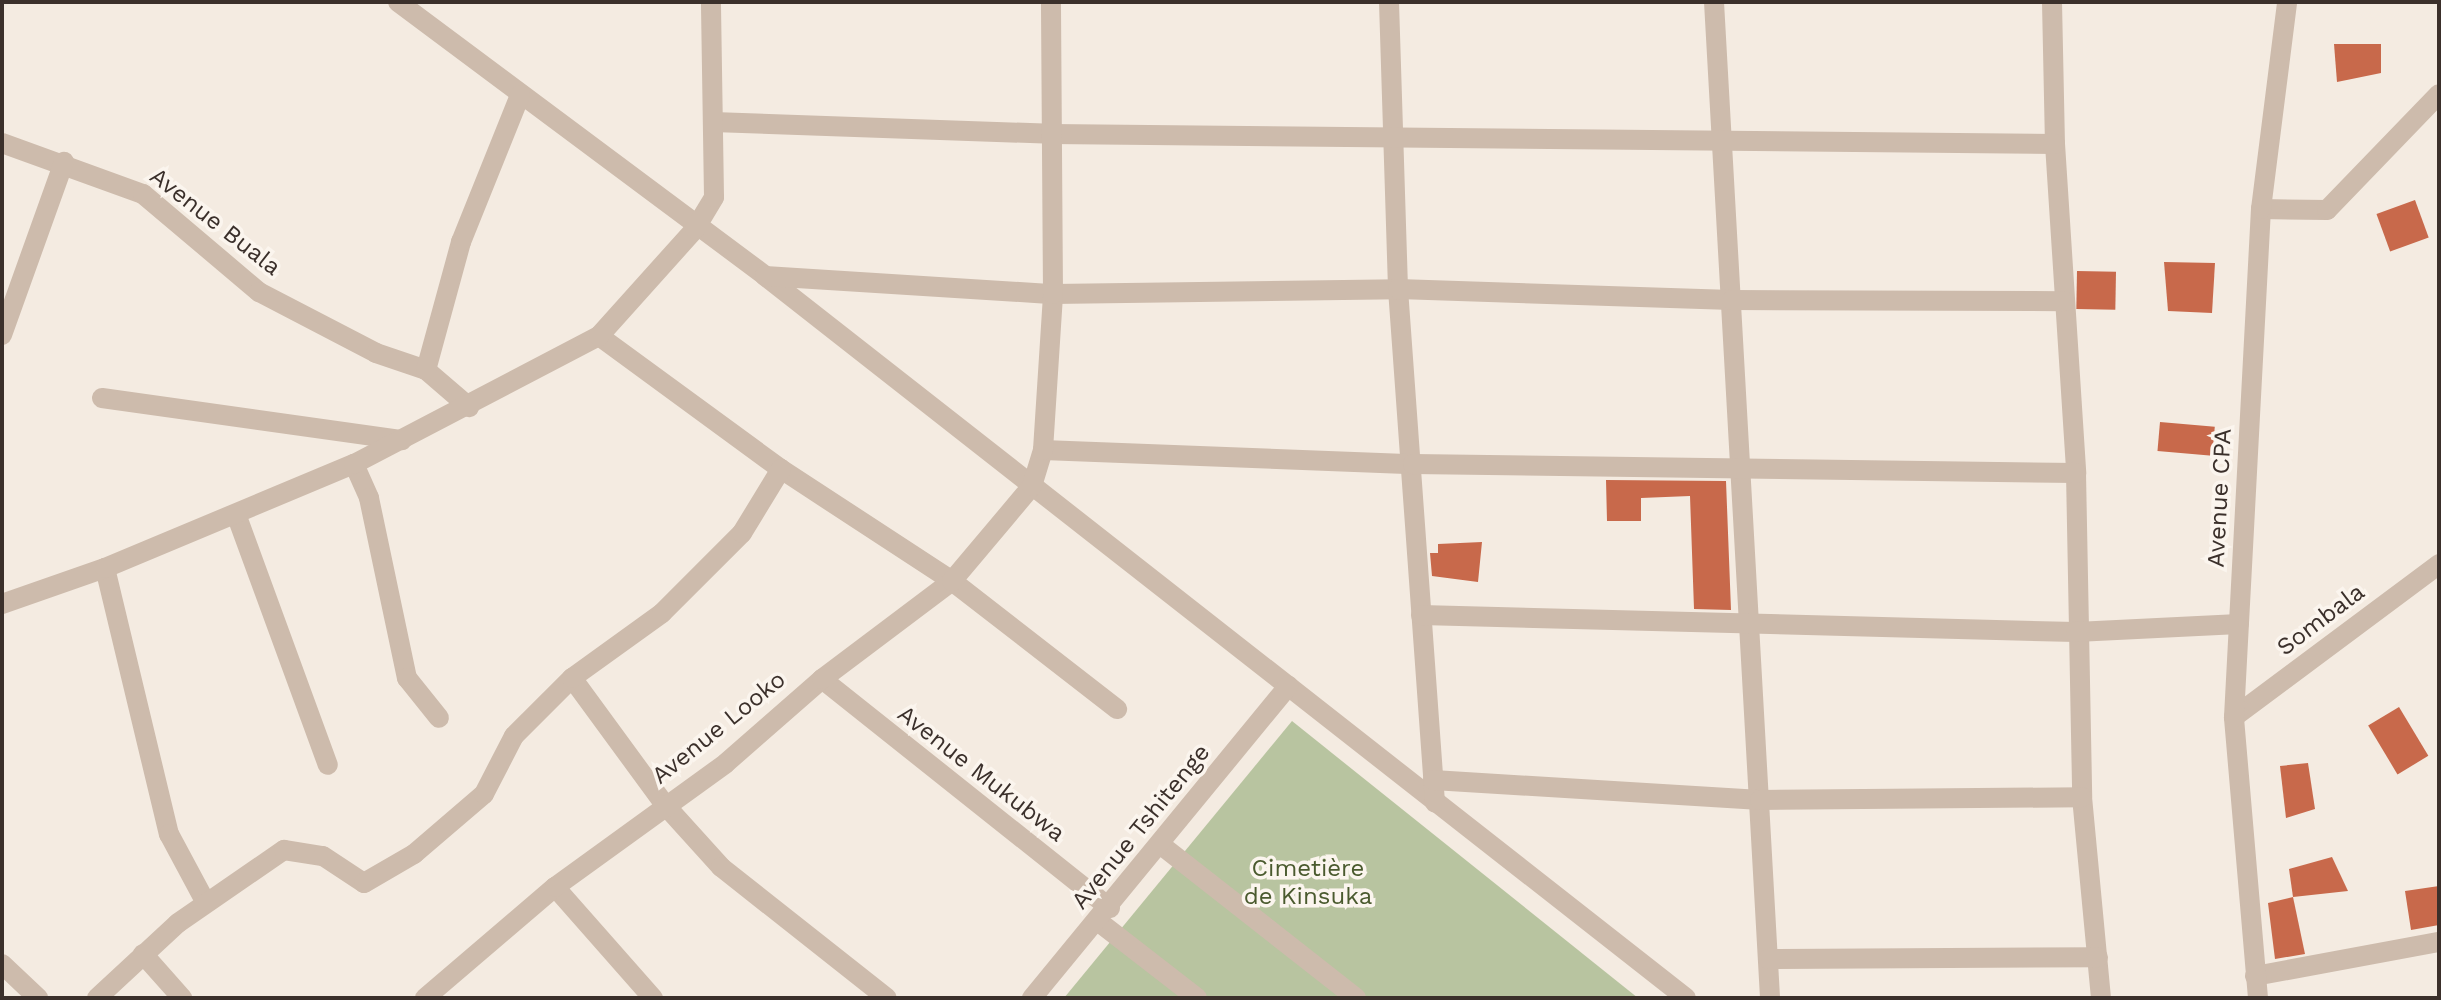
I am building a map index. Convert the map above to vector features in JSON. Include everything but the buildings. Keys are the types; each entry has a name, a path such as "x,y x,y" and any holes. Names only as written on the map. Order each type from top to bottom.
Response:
{"street":[{"path":"398,2 695,229 765,276 1686,998"},
{"path":"2,604 105,568 354,464 469,407 599,336 695,229 714,197 711,2"},
{"path":"1032,486 1043,450 1053,294 1051,2"},
{"path":"1389,2 1398,289 1435,803"},
{"path":"1714,2 1725,137 1770,998"},
{"path":"2052,2 2055,144 2076,473 2076,632 2082,797 2101,998"},
{"name":"Avenue CPA","path":"2258,998 2234,717 2261,209 2287,2"},
{"path":"2261,209 2327,210 2439,94"},
{"path":"426,370 461,242 520,95"},
{"path":"713,122 1051,134 1725,137 2055,144"},
{"name":"Avenue Buala","path":"2,143 64,162 143,194 259,292 376,353 426,370 469,407"},
{"path":"2,335 64,162"},
{"path":"765,276 1053,294 1398,289 1732,300 2064,301"},
{"path":"599,336 781,469 952,581 1117,709"},
{"path":"102,398 402,440"},
{"path":"1043,450 1413,464 2076,473"},
{"path":"354,464 369,498 407,678 439,718"},
{"path":"97,998 143,954 206,903 284,850 307,850 352,879 373,882 484,794 514,736 572,678 662,613 742,533 781,469"},
{"name":"Avenue Looko","path":"430,997 555,887 726,763 822,679 952,581 1032,486"},
{"path":"236,514 328,765"},
{"name":"Sombala","path":"2234,717 2439,564"},
{"path":"105,568 169,834 206,903"},
{"path":"1421,615 1752,628 2076,632 2239,624"},
{"path":"572,678 665,805 721,867 887,998"},
{"name":"Avenue Mukubwa","path":"822,679 1104,915 1197,998"},
{"name":"Avenue Tshitenge","path":"1032,998 1104,915 1288,686"},
{"path":"1433,780 1760,800 2082,797"},
{"path":"1161,845 1356,998"},
{"path":"555,887 653,998"},
{"path":"2255,976 2439,942"},
{"path":"143,954 182,998"},
{"path":"1768,959 2098,957"},
{"path":"2,964 38,998"}],"green space":[{"name":"Cimetière de Kinsuka","path":"1292,721 1638,998 1064,998"}]}
